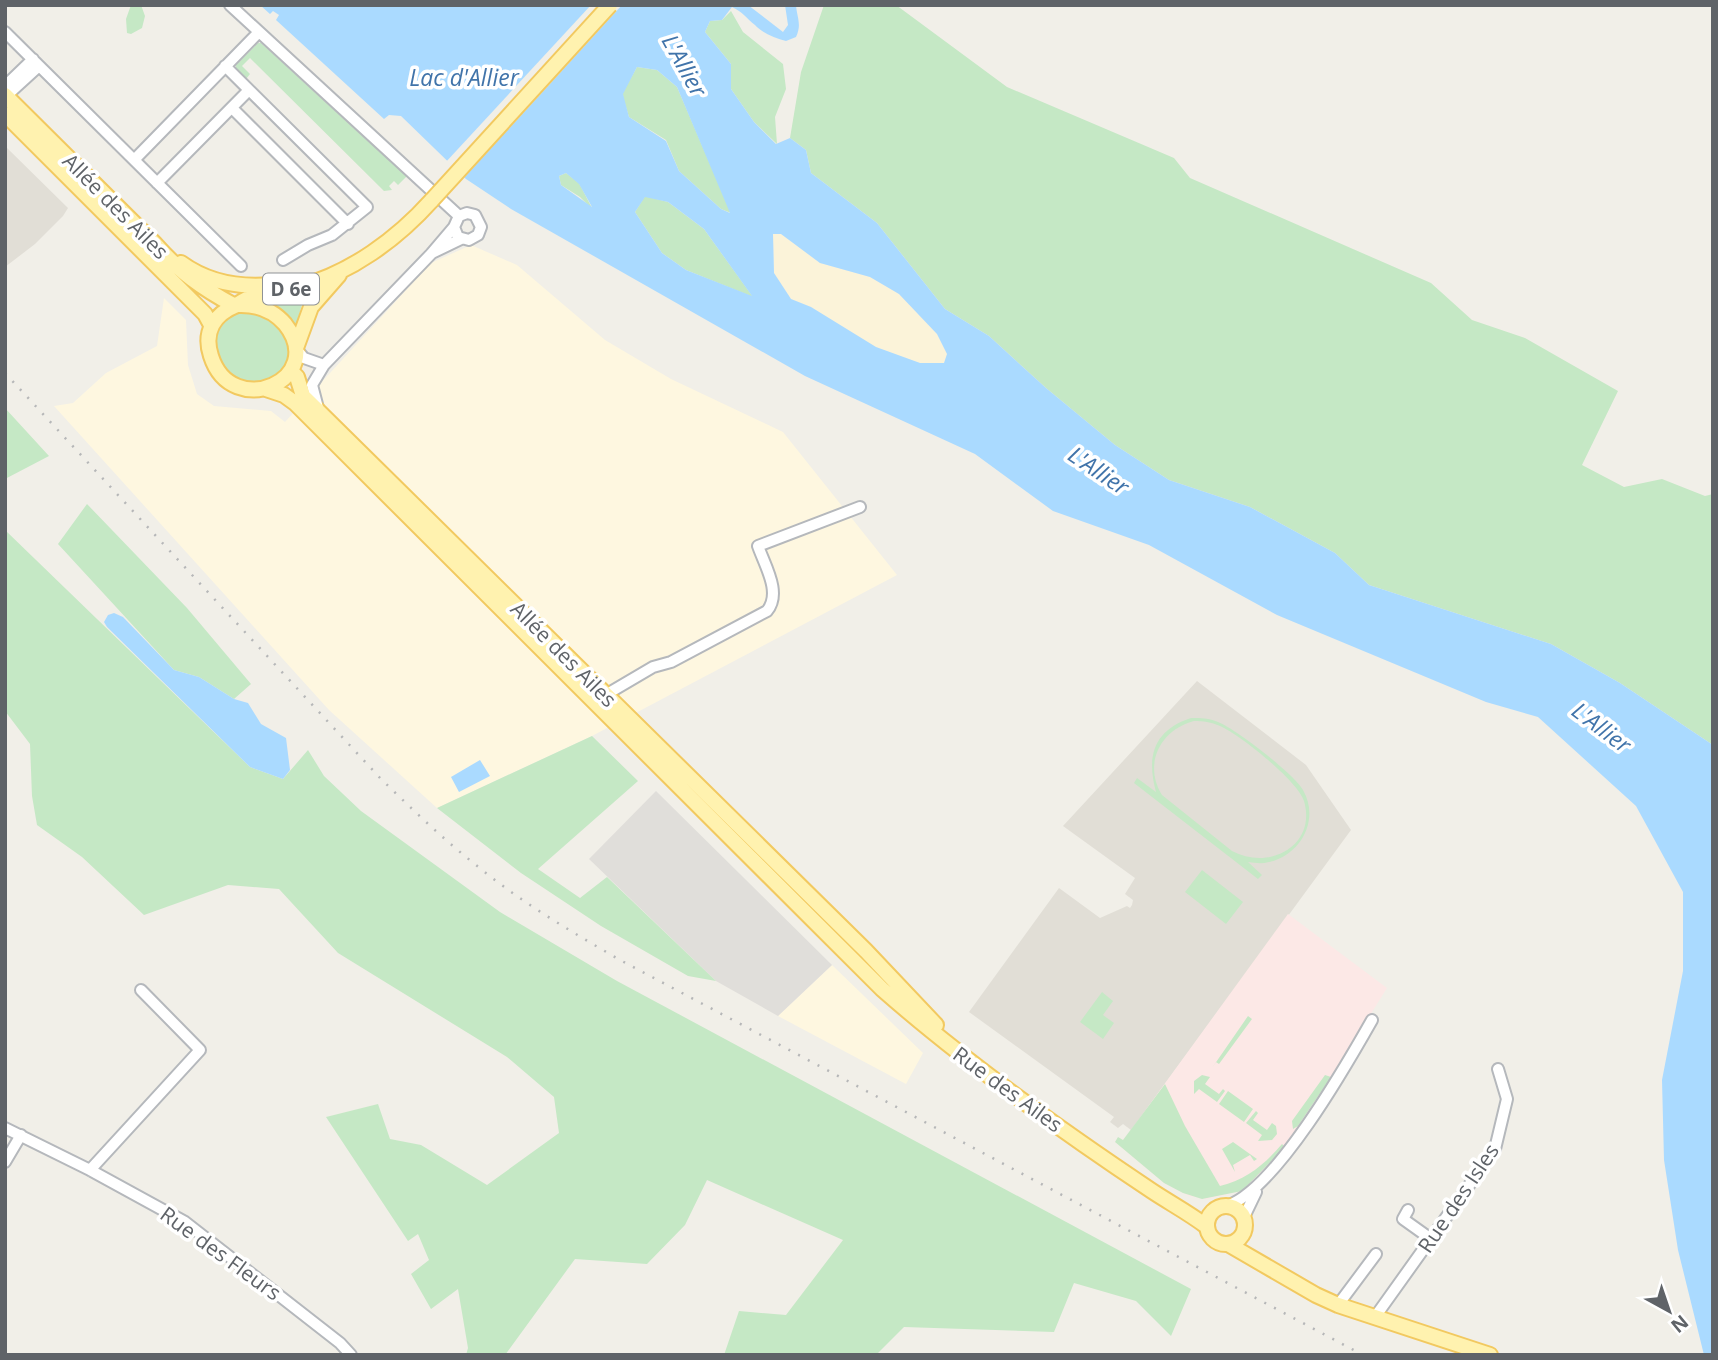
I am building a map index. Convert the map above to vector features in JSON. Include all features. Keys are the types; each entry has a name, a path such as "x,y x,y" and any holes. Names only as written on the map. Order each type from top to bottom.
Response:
{"main road":[{"name":"D 6e","path":"296,348 311,307 324,289 345,269 393,238 432,200 610,5"},
{"name":"Allée des Ailes","path":"6,94 177,269 202,288 236,305"},
{"name":"Allée des Ailes","path":"5,114 205,314 211,325"},
{"path":"155,244 191,270 220,282 254,286 293,284 345,269"},
{"name":"D 6e","path":"236,305 258,294 299,287 345,269"},
{"path":"236,305 255,306 278,317 293,337 296,348 292,369 278,383 266,389 245,389 228,380 211,358 211,325 216,317 236,305"},
{"name":"Allée des Ailes","path":"292,369 303,396 825,932"},
{"name":"Allée des Ailes","path":"266,389 284,395 295,403 845,933"},
{"name":"Rue des Ailes","path":"825,932 882,989 962,1057 1154,1193 1208,1220"},
{"name":"Rue des Ailes","path":"845,933 966,1053 1157,1188 1208,1220"},
{"path":"1228,1244 1242,1236 1245,1224 1244,1217 1237,1209 1227,1206 1217,1208 1208,1220 1211,1237 1215,1242 1228,1244 1338,1305 1490,1355"},
{"path":"1242,1236 1252,1251 1276,1272"}],"street":[{"path":"230,5 456,222 456,234 461,239"},
{"path":"5,32 241,266"},
{"path":"134,160 259,32"},
{"path":"6,94 36,62"},
{"path":"225,66 367,207 332,235 283,260"},
{"path":"158,183 249,90"},
{"path":"232,108 348,224"},
{"path":"319,410 312,385 321,369 431,254 456,222 467,213 475,215 481,227 476,238 461,239 431,254"},
{"path":"296,348 304,358 321,369"},
{"path":"292,369 301,372 321,369"},
{"path":"600,699 653,667 671,662 767,611 772,604 774,593 758,546 860,507"},
{"path":"90,1170 200,1050 141,990"},
{"path":"1227,1206 1245,1197 1280,1162 1372,1020"},
{"name":"Rue des Isles","path":"1375,1317 1495,1149 1507,1099 1497,1069"},
{"name":"Rue des Fleurs","path":"5,1128 90,1170 185,1222 340,1343 351,1355"},
{"path":"5,1162 21,1135"},
{"path":"1244,1217 1249,1201 1261,1183"},
{"path":"1408,1210 1403,1219 1431,1240"},
{"path":"1338,1305 1376,1254"}],"shaded area":[{"path":"5,146 68,208 35,244 5,267"},
{"path":"471,245 517,265 605,340 671,379 783,432 897,575 592,736 437,808 329,710 54,406 73,403 106,373 157,346 164,298 186,320 188,365 197,394 214,406 271,411 285,422 431,263"},
{"path":"1197,681 1306,765 1351,830 1131,1130 1123,1124 1118,1128 1110,1122 1114,1117 969,1012 1059,888 1100,918 1127,906 1130,908 1133,900 1125,894 1135,878 1063,826"},
{"path":"656,791 832,965 778,1016 716,981 589,859"},
{"path":"1288,914 1387,988 1314,1105 1285,1147 1265,1169 1242,1191 1206,1199 1189,1196 1164,1183 1115,1142 1118,1137 1123,1140 1134,1126"},
{"path":"832,965 923,1053 906,1084 778,1016"}],"green space":[{"path":"131,5 141,5 145,16 142,28 131,34 127,33 126,19"},
{"path":"824,5 896,5 1007,87 1174,158 1190,178 1431,283 1472,320 1525,338 1618,391 1582,465 1624,487 1662,479 1705,496 1713,494 1713,745 1620,683 1551,644 1369,585 1335,553 1250,507 1169,480 1115,445 989,336 945,309 877,223 811,173 806,150 790,138 801,72"},
{"path":"731,11 743,32 783,64 786,89 775,117 777,144 754,122 731,89 731,64 705,32 710,21 722,20"},
{"path":"258,43 408,175 398,185 394,181 389,186 392,190 384,191 250,58 242,66 250,74 246,79 236,69 236,65"},
{"path":"637,67 657,70 677,87 731,213 721,209 679,171 666,140 629,117 622,94"},
{"path":"566,173 579,183 593,210 580,197 561,185 559,176"},
{"path":"645,196 668,202 704,229 753,297 686,270 662,253 635,212"},
{"path":"296,295 302,304 295,330 258,300"},
{"path":"244,311 270,318 287,340 288,358 279,374 270,380 254,384 240,380 228,371 219,358 215,344 218,330 227,318"},
{"path":"5,408 49,456 5,479"},
{"path":"87,504 187,608 251,684 234,699 199,677 174,670 58,544"},
{"path":"5,530 250,767 283,779 308,750 324,776 361,811 500,912 617,981 1191,1289 1171,1336 1136,1301 1074,1283 1054,1332 904,1327 876,1355 724,1355 739,1311 786,1315 843,1240 707,1180 685,1225 647,1264 575,1259 505,1355 466,1355 468,1348 458,1289 431,1309 411,1274 429,1260 418,1234 408,1241 326,1117 378,1104 390,1139 421,1145 487,1185 559,1133 554,1097 507,1057 338,953 279,889 228,885 144,915 82,857 37,825 32,796 30,744 5,711"},
{"path":"1191,718 1202,718 1226,726 1277,763 1303,790 1309,812 1304,834 1290,852 1280,858 1264,863 1248,862 1262,875 1258,879 1134,783 1137,778 1156,792 1152,767 1156,746 1161,737 1178,723","holes":["1194,721 1217,725 1240,738 1267,759 1299,792 1304,801 1306,817 1297,842 1287,850 1261,858 1232,851 1162,795 1154,772 1158,750 1172,732"]},
{"path":"592,736 638,781 538,869 580,898 607,877 716,981 688,976 601,926 521,873 437,808"},
{"path":"1202,870 1243,902 1226,924 1185,892"},
{"path":"1102,992 1113,1001 1103,1015 1114,1023 1103,1039 1080,1022"},
{"path":"1248,1016 1252,1019 1219,1064 1216,1062"},
{"path":"1202,1075 1210,1077 1205,1084 1219,1094 1223,1089 1225,1091 1217,1102 1199,1089 1194,1094 1194,1081"},
{"path":"1325,1075 1331,1077 1298,1126 1293,1129 1292,1121"},
{"path":"1165,1084 1185,1126 1220,1186 1247,1175 1262,1165 1282,1144 1285,1147 1242,1191 1202,1199 1183,1193 1164,1183 1115,1142 1118,1137 1123,1140"},
{"path":"1228,1091 1253,1109 1244,1122 1219,1104"},
{"path":"1256,1111 1258,1113 1253,1120 1267,1130 1272,1123 1276,1126 1277,1134 1272,1140 1258,1141 1262,1135 1246,1123"},
{"path":"1233,1142 1257,1159 1254,1161 1250,1155 1233,1165 1235,1172 1222,1149"}],"sand":[{"path":"773,234 781,234 820,263 870,277 899,294 937,334 947,354 944,363 920,363 875,347 811,307 791,299 774,273"}],"water":[{"path":"260,5 748,5 783,32 788,25 785,5 796,5 798,32 796,37 786,41 761,30 732,7 722,20 710,21 705,32 731,64 731,89 754,122 776,144 790,138 806,150 811,173 877,223 945,309 989,336 1115,445 1169,480 1250,507 1335,553 1369,585 1551,644 1620,683 1713,745 1713,1355 1704,1355 1678,1250 1664,1160 1662,1080 1683,971 1683,892 1636,806 1538,717 1486,702 1277,615 1149,545 1053,511 975,454 805,376 511,209 466,179 401,116 389,115 384,119 276,20 279,15 273,11 270,14","holes":["637,67 657,70 677,87 730,213 721,209 679,171 666,141 629,117 623,94","566,173 579,184 592,207 561,185 559,176","645,197 668,202 704,229 752,296 686,270 662,253 635,212","773,234 781,234 820,263 870,277 899,294 937,334 947,354 944,363 920,363 876,347 811,307 791,299 774,273"]},
{"path":"114,613 123,617 174,670 199,677 234,699 248,703 261,724 286,738 290,770 283,779 250,767 107,627 104,622 108,615"},
{"path":"480,760 490,776 459,792 451,777"}],"pier":[{"path":"591,5 622,5 462,180 445,163"}],"railway":[{"path":"5,373 381,779 455,847 514,894 620,960 1363,1355"}],"water label":[{"name":"L'Allier","path":"685,65"},
{"name":"Lac d'Allier","path":"464,77"},
{"name":"L'Allier","path":"1099,470"},
{"name":"L'Allier","path":"1602,727"}]}
